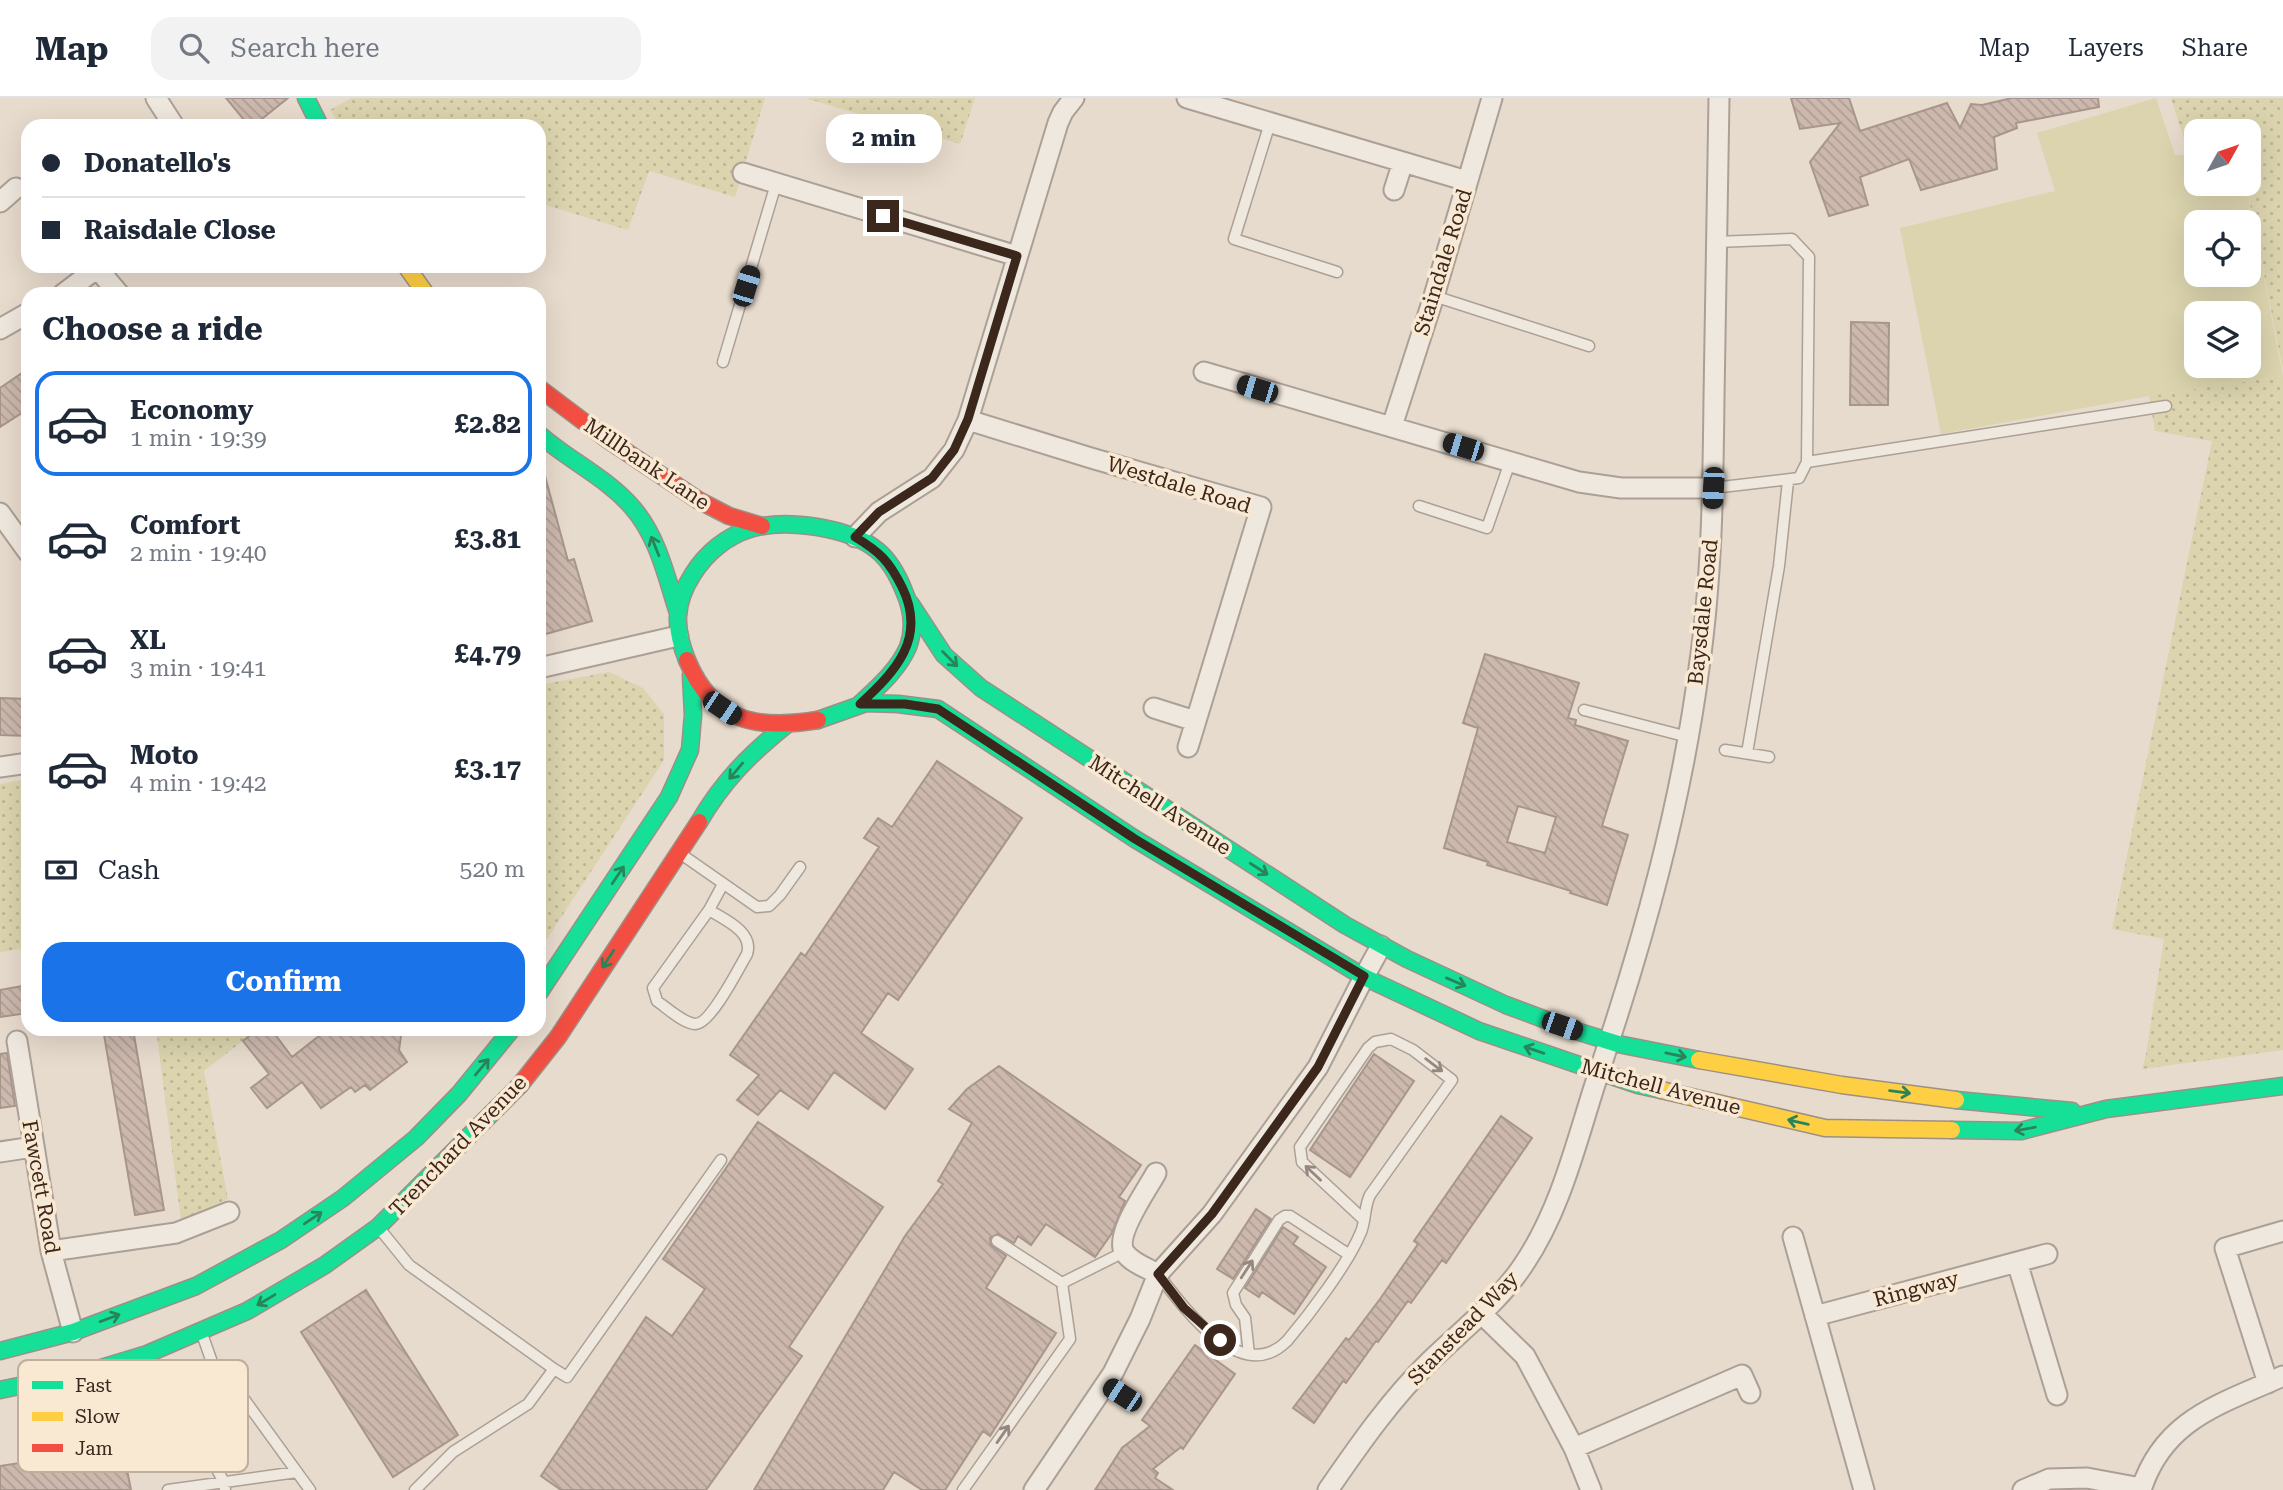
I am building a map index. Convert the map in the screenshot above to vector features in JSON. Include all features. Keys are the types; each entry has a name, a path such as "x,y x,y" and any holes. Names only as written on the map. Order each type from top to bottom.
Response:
{"street":[{"path":"156,98 170,119"},
{"path":"306,98 316,119"},
{"path":"855,537 879,512 932,478 954,450 968,419 1058,122 1074,98"},
{"path":"1187,98 1467,181"},
{"name":"Staindale Road","path":"1392,426 1434,296 1492,98"},
{"name":"Baysdale Road","path":"1598,1072 1641,939 1666,846 1689,737 1700,667 1708,588 1713,488 1718,98"},
{"path":"1394,190 1403,162"},
{"path":"743,173 1017,256"},
{"path":"0,202 16,188"},
{"path":"72,287 90,273"},
{"path":"103,273 114,287"},
{"path":"2,321 21,315"},
{"path":"1204,372 1579,482 1621,488 1713,488"},
{"name":"Millbank Lane","path":"546,393 604,437 698,500 729,516 762,526"},
{"name":"Westdale Road","path":"968,419 1261,507 1188,747"},
{"name":"Millbank Lane","path":"546,441 622,496 647,526 677,610"},
{"path":"0,513 21,542"},
{"name":"Mitchell Avenue","path":"910,603 911,637 889,677 860,704 839,715 786,725 762,725 738,719 705,696 691,671 678,636 677,610 690,578 708,554 733,535 762,526 822,527 844,531 877,550 892,566 910,603 944,655 981,688 1174,815 1381,946 1452,981 1562,1026 1609,1042 1740,1069 1997,1105 2091,1112"},
{"path":"546,666 678,636"},
{"path":"546,982 669,797 690,750 694,715 691,671"},
{"name":"Mitchell Avenue","path":"860,704 905,704 938,709 1135,839 1364,976 1479,1031 1637,1084 1825,1128 2021,1131 2091,1112 2283,1086"},
{"path":"1154,708 1195,720"},
{"name":"Trenchard Avenue","path":"128,1360 247,1311 324,1265 378,1227 516,1090 680,853 713,798 751,753 786,725"},
{"path":"0,767 21,764"},
{"path":"1040,1488 1105,1384 1140,1319 1158,1274 1212,1214 1318,1067 1381,946"},
{"name":"Trenchard Avenue","path":"0,1351 73,1332 196,1286 281,1240 343,1198 416,1138 459,1094 506,1036"},
{"name":"Fawcett Road","path":"17,1041 51,1251 73,1332"},
{"name":"Stanstead Way","path":"1328,1490 1370,1430 1428,1363 1482,1314 1524,1265 1553,1213 1598,1072"},
{"path":"0,1152 33,1147"},
{"path":"1156,1173 1125,1228 1121,1241 1124,1252 1133,1261 1158,1274"},
{"path":"51,1251 176,1233 229,1212"},
{"path":"2023,1490 2049,1479 2087,1478 2141,1489 2153,1461 2179,1428 2210,1407 2275,1380 2225,1248 2283,1231"},
{"path":"1793,1237 1864,1490"},
{"name":"Ringway","path":"1815,1316 2046,1254"},
{"path":"2017,1262 2057,1395"},
{"path":"1482,1314 1525,1356 1574,1448 1591,1490"},
{"path":"1574,1448 1742,1375 1750,1393"},
{"name":"Trenchard Avenue","path":"0,1390 18,1386"}],"lane":[{"path":"1270,123 1234,239 1337,272"},
{"path":"723,362 776,184"},
{"path":"1713,488 1799,478 1807,462 1809,257 1792,239 1716,242"},
{"path":"1434,296 1589,346"},
{"path":"1807,462 2166,406"},
{"path":"1419,506 1488,528 1510,462"},
{"path":"1747,753 1779,566 1788,481"},
{"path":"1584,710 1689,737"},
{"path":"1725,750 1769,757"},
{"path":"680,853 757,906 769,906 800,867"},
{"path":"709,910 746,935 750,946 710,1015 700,1024 692,1024 657,1001 653,988 709,910 723,884"},
{"path":"1158,1274 1184,1308 1231,1349 1260,1356 1281,1347 1348,1254 1362,1230 1365,1206 1370,1195 1452,1080 1391,1038 1375,1042 1368,1048 1300,1147 1302,1162 1363,1219"},
{"path":"378,1227 409,1265 567,1377 721,1160"},
{"path":"1249,1354 1245,1318 1236,1305 1233,1293 1279,1220 1290,1216 1348,1254"},
{"path":"963,1490 1070,1339 1062,1283 997,1241"},
{"path":"1062,1283 1124,1252"},
{"path":"201,1331 211,1360"},
{"path":"415,1490 453,1452 528,1404 554,1369"},
{"path":"1105,1384 1122,1395"},
{"path":"248,1404 310,1490"},
{"path":"168,1490 225,1486 297,1472"}],"shaded area":[{"path":"352,98 765,98 735,197 649,171 628,230 546,205 546,119 336,119 330,110"},
{"path":"805,98 975,98 960,144"},
{"path":"2156,98 2175,155 2184,155 2184,196 2248,196 2251,210 2184,210 2184,287 2261,287 2261,262 2283,376 2149,396 1941,434 1900,228 2055,191 2037,133"},
{"path":"2171,98 2283,98 2283,370 2261,259 2261,210 2251,210 2248,196 2261,196 2261,119 2184,119 2184,139"},
{"path":"2283,376 2283,1050 2142,1069 2164,939 2112,929 2212,441 2155,431 2149,396"},
{"path":"609,672 643,688 664,714 664,760 546,940 546,684"},
{"path":"21,780 21,949 0,952 0,784"},
{"path":"157,1036 249,1036 204,1071 228,1199 181,1220"}],"building":[{"path":"226,98 288,98 262,119 243,119"},
{"path":"1791,98 1849,98 1860,131 1947,103 1960,128 1971,104 1982,105 2012,98 2098,98 2099,107 2016,123 2017,128 1994,137 1997,169 1921,190 1909,159 1860,177 1868,205 1829,216 1810,162 1840,123 1800,129"},
{"path":"1851,322 1889,323 1888,405 1850,405"},
{"path":"21,374 21,414 0,427 0,388"},
{"path":"546,480 568,561 574,559 592,621 546,634"},
{"path":"1485,654 1579,683 1568,718 1576,720 1575,725 1628,741 1602,826 1628,835 1607,905 1444,848 1478,728 1463,723","holes":["1518,806 1556,817 1545,853 1507,842"]},
{"path":"0,698 21,699 21,736 0,735"},
{"path":"937,761 1022,818 898,1000 888,993 861,1033 913,1069 885,1109 834,1072 808,1109 780,1090 758,1115 737,1100 759,1075 730,1055 801,953 805,956 879,847 864,838 878,818 892,827"},
{"path":"21,986 21,1014 0,1017 0,990"},
{"path":"104,1036 134,1036 164,1210 135,1215"},
{"path":"249,1036 276,1036 292,1057 319,1036 401,1036 399,1050 407,1062 370,1090 365,1085 355,1092 351,1087 321,1108 302,1082 267,1108 251,1088 269,1074 243,1041"},
{"path":"7,1053 15,1106 0,1108 0,1054"},
{"path":"1374,1054 1414,1081 1350,1177 1310,1150"},
{"path":"999,1066 1141,1165 1119,1197 1125,1201 1112,1233 1095,1257 1046,1224 1031,1245 1018,1236 1014,1243 998,1234 990,1238 991,1245 1006,1256 986,1288 1056,1333 990,1436 983,1431 945,1490 922,1490 894,1472 883,1490 754,1490 905,1236 943,1184 938,1181 972,1123 949,1109 967,1089"},
{"path":"1501,1116 1532,1138 1446,1263 1442,1260 1411,1303 1408,1301 1346,1383 1343,1381 1314,1423 1293,1408 1346,1338 1349,1340 1380,1299 1418,1244 1414,1241"},
{"path":"758,1122 883,1207 789,1347 802,1356 706,1490 561,1490 541,1476 646,1317 672,1336 705,1289 663,1259"},
{"path":"1256,1209 1271,1219 1233,1279 1217,1269"},
{"path":"1283,1227 1298,1237 1293,1244 1326,1267 1294,1314 1262,1292 1259,1297 1245,1288"},
{"path":"366,1290 458,1435 393,1477 301,1332"},
{"path":"1195,1345 1235,1374 1183,1449 1181,1447 1153,1469 1158,1473 1155,1478 1173,1490 1095,1490 1122,1448 1150,1426 1142,1420"},
{"path":"18,1463 18,1472 127,1472 131,1490 0,1490 0,1466"}],"traffic: fast":[{"path":"306,98 316,119"},
{"path":"546,439 622,496 641,518 660,556 677,610"},
{"path":"687,660 678,626 679,606 693,574 711,552 733,536 764,526 798,525 834,531 866,543 882,555 899,580 911,612 911,633 904,655 887,678 860,704"},
{"path":"910,603 944,655 981,688 1345,925 1407,959 1506,1005 1618,1044 1699,1060"},
{"path":"546,982 669,797 690,750 693,715 691,675"},
{"path":"818,720 866,703 938,709 1135,839 1364,977 1479,1031 1638,1085 1661,1090"},
{"path":"699,822 738,769 786,725"},
{"path":"0,1351 73,1332 196,1286 281,1240 343,1198 416,1138 459,1094 506,1036"},
{"path":"127,1360 247,1311 325,1265 378,1227 520,1085"},
{"path":"1952,1130 2021,1131 2106,1109 2283,1086"},
{"path":"1956,1100 2072,1111"},
{"path":"0,1390 18,1386"}],"traffic: slow":[{"path":"411,273 421,287"},
{"path":"1699,1060 1842,1085 1956,1100"},
{"path":"1661,1090 1825,1128 1952,1130"}],"traffic: jam":[{"path":"546,393 604,437 698,500 729,516 762,526"},
{"path":"687,660 710,697 739,717 775,724 818,720"},
{"path":"520,1085 558,1037 699,822"}],"route":[{"path":"883,216 1017,256 968,419 954,450 932,478 879,512 855,537 877,550 892,566 910,603 911,637 901,659 889,677 860,704 905,704 938,709 1135,839 1364,976 1318,1067 1212,1214 1158,1274 1184,1308 1220,1340"}]}
